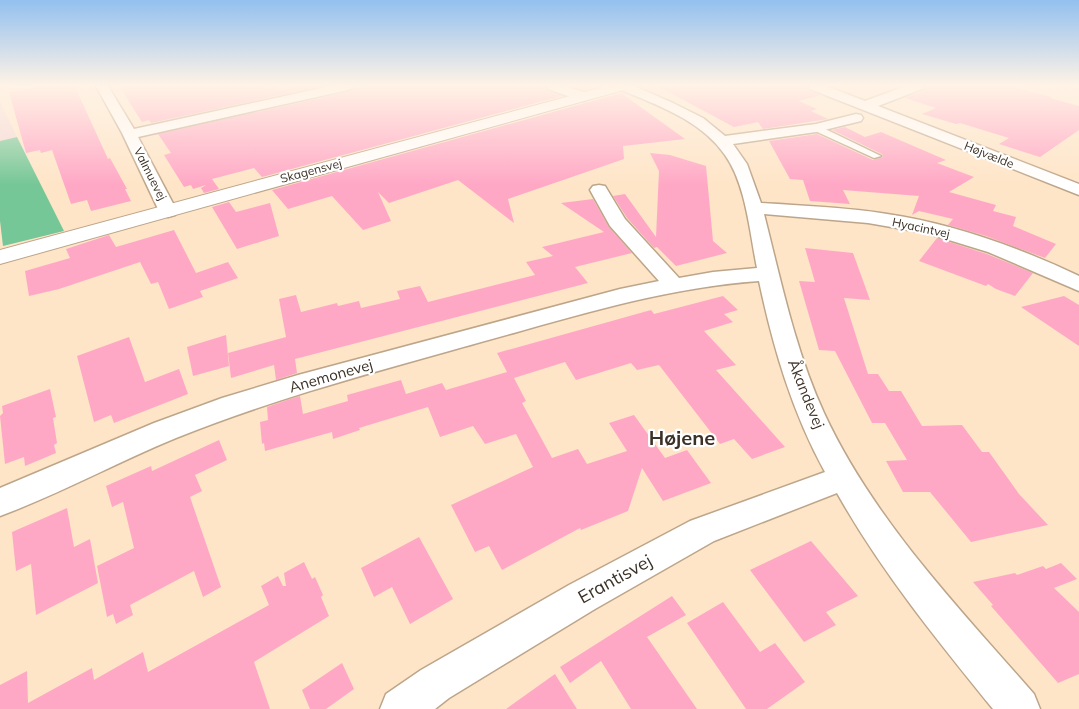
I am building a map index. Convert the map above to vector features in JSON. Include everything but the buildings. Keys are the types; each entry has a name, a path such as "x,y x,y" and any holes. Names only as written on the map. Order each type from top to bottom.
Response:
{"street":[{"name":"Valmuevej","path":"121,119 168,211"},
{"path":"130,134 198,119"},
{"name":"Skagensvej","path":"0,257 503,119"},
{"name":"Åkandevej","path":"692,119 721,141 741,168 754,208 768,274 792,365 812,414 843,478 925,597 1019,709"},
{"path":"721,141 816,128 852,119"},
{"name":"Højvælde","path":"898,119 1079,190"},
{"path":"1060,183 1079,170"},
{"path":"599,190 617,222 674,285"},
{"name":"Hyacintvej","path":"754,208 868,217 942,231 1009,252 1079,284"},
{"name":"Anemonevej","path":"0,502 164,431 232,405 308,382 619,297 713,278 768,274"},
{"name":"Erantisvej","path":"401,709 435,684 582,597 702,532 843,478"}],"lane":[{"path":"816,128 877,156"}],"shaded area":[{"path":"0,119 9,119 17,137 0,141"}],"green space":[{"path":"17,137 64,231 3,246 0,221 0,141"}],"district":[{"name":"Højene","path":"682,438"}]}
